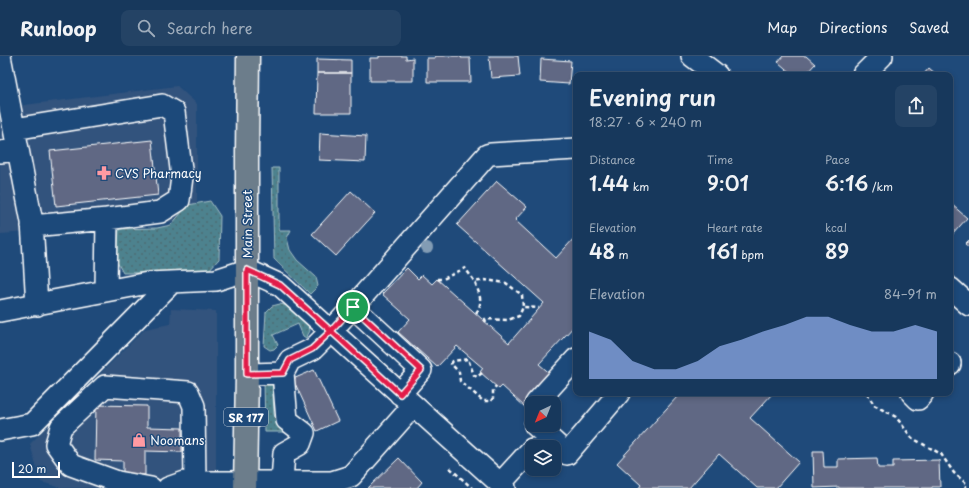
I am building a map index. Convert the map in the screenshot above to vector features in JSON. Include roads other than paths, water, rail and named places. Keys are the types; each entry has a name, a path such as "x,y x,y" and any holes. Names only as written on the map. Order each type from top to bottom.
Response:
{"main road":[{"name":"Main Street","path":"244,485 247,374 246,152 248,56"}],"street":[{"path":"0,56 14,129 9,151 32,226 37,305"},
{"path":"692,56 713,72"},
{"path":"866,72 882,56"},
{"path":"14,129 162,105 174,112 182,177 178,200 160,212 32,226"},
{"path":"282,481 284,453 300,444 304,433 287,420 283,373 290,360 312,349 331,331 487,155 573,149"},
{"path":"106,291 107,219"},
{"path":"0,311 148,283 216,280 247,270 280,285 503,486 535,435 567,454 616,396"},
{"path":"0,430 32,424 172,282"},
{"path":"953,291 969,305"},
{"path":"168,488 185,482 244,485 282,481 332,482 351,476 407,400 421,370 353,307"},
{"path":"542,396 573,361"},
{"path":"247,374 283,373"},
{"path":"151,488 118,482 71,465 56,444 61,427 104,386 188,392 194,406 195,482"}],"place":[{"name":"CVS Pharmacy","path":"104,173"},
{"name":"Noomans","path":"139,440"}]}
